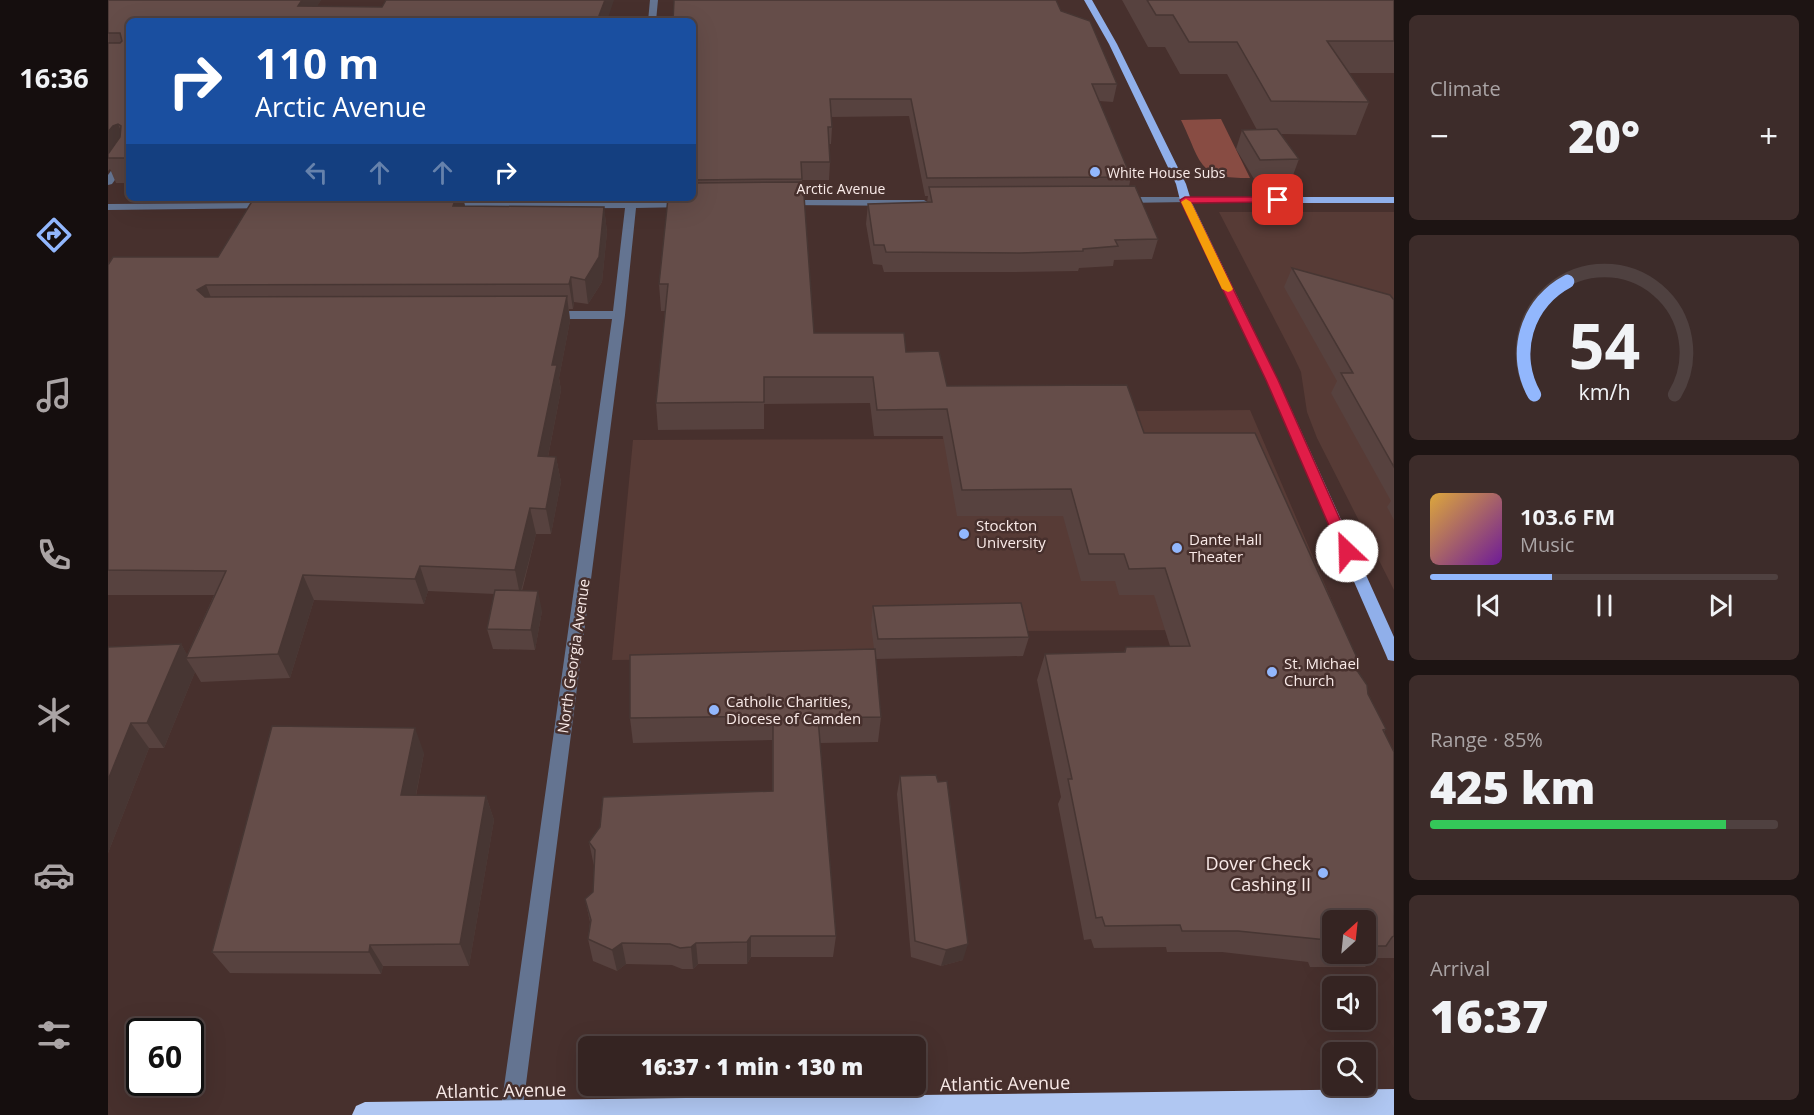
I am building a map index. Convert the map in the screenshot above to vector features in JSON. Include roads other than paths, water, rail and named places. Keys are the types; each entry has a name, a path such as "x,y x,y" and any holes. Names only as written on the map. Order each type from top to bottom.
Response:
{"highway":[{"name":"Atlantic Avenue","path":"365,1115 1394,1102"}],"main road":[{"path":"1088,0 1181,184 1185,200 1272,380 1394,655"},
{"path":"1185,200 1394,200"}],"street":[{"path":"652,18 654,0"},
{"path":"108,182 126,157"},
{"path":"1115,201 1185,200"},
{"path":"429,206 632,201 700,204"},
{"name":"North Georgia Avenue","path":"512,1114 619,315 632,201"},
{"name":"Arctic Avenue","path":"769,204 939,202"},
{"path":"108,207 286,206"},
{"path":"536,315 619,315"}],"place":[{"name":"White House Subs","path":"1095,172"},
{"name":"Stockton University","path":"964,534"},
{"name":"Dante Hall Theater","path":"1177,548"},
{"name":"St. Michael Church","path":"1272,672"},
{"name":"Catholic Charities, Diocese of Camden","path":"714,710"},
{"name":"Dover Check Cashing II","path":"1323,873"}]}
